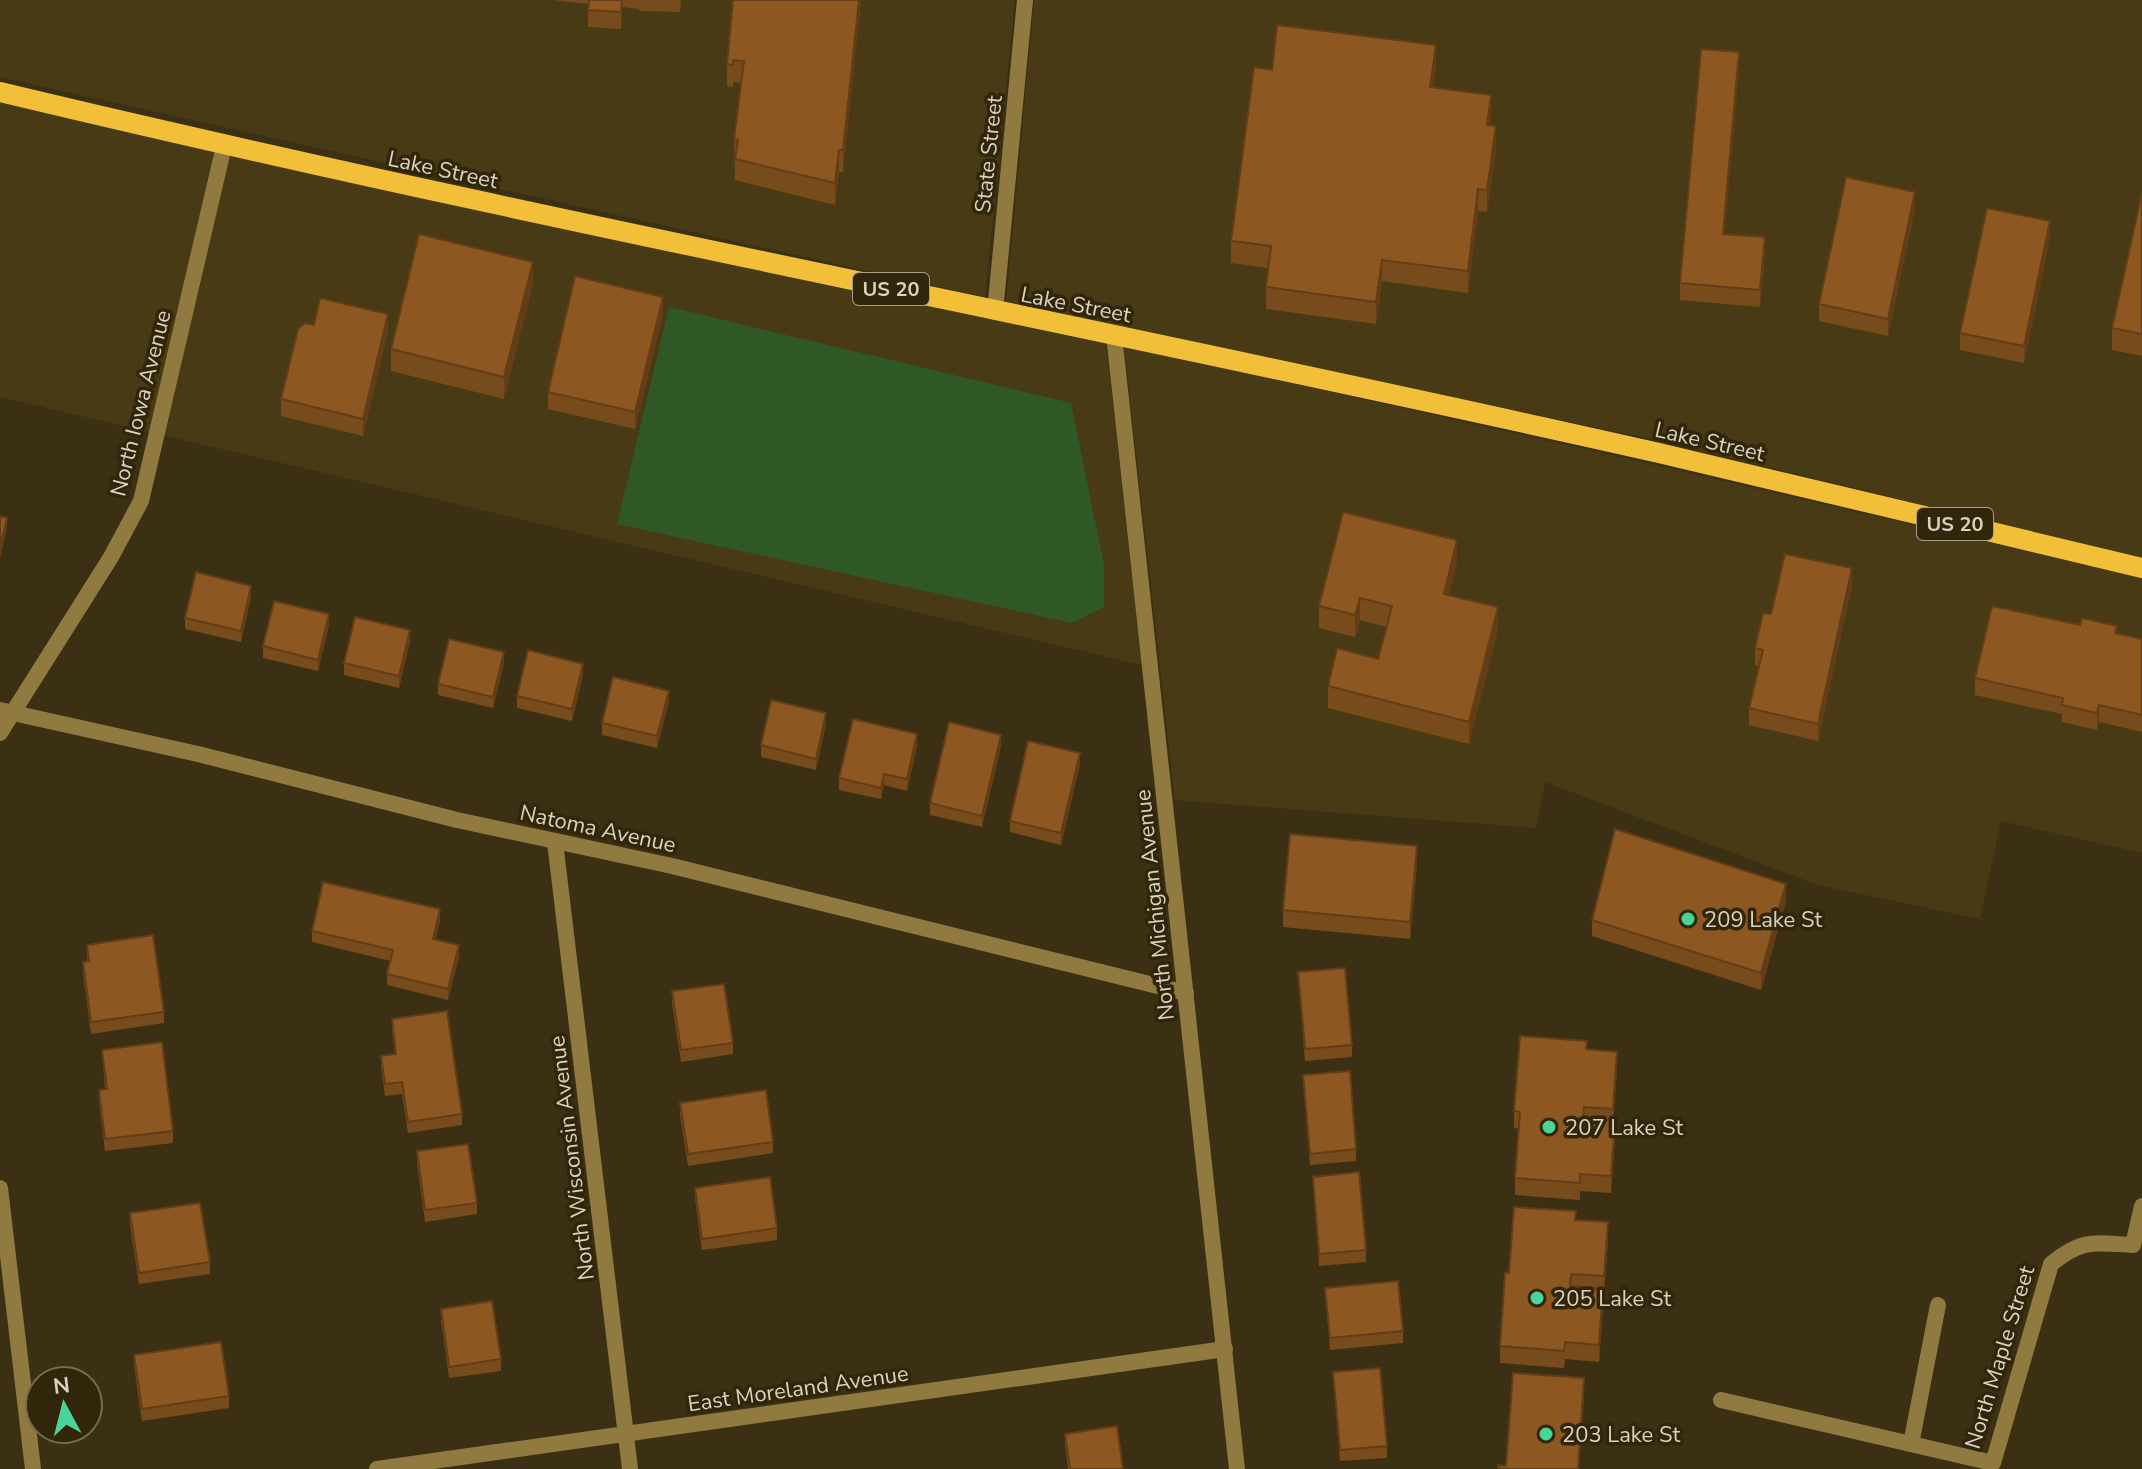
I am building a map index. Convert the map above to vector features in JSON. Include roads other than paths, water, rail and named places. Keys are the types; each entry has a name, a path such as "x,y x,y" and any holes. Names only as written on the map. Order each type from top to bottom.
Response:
{"main road":[{"name":"Lake Street","path":"0,92 224,146 1658,453 2142,568"}],"street":[{"name":"State Street","path":"995,312 1025,0"},
{"name":"North Iowa Avenue","path":"0,733 6,711 111,557 141,501 224,146"},
{"name":"North Michigan Avenue","path":"1114,335 1237,1469"},
{"name":"Natoma Avenue","path":"6,711 198,754 457,820 672,866 1186,993"},
{"name":"North Wisconsin Avenue","path":"555,842 630,1469"},
{"path":"0,1188 33,1469"},
{"name":"North Maple Street","path":"1721,1400 1993,1463 2051,1264 2077,1245 2133,1245 2142,1206"},
{"path":"1911,1444 1938,1305"},
{"name":"East Moreland Avenue","path":"377,1469 1225,1349"}],"place":[{"name":"209 Lake St","path":"1688,919"},
{"name":"207 Lake St","path":"1549,1127"},
{"name":"205 Lake St","path":"1537,1298"},
{"name":"203 Lake St","path":"1546,1434"}]}
